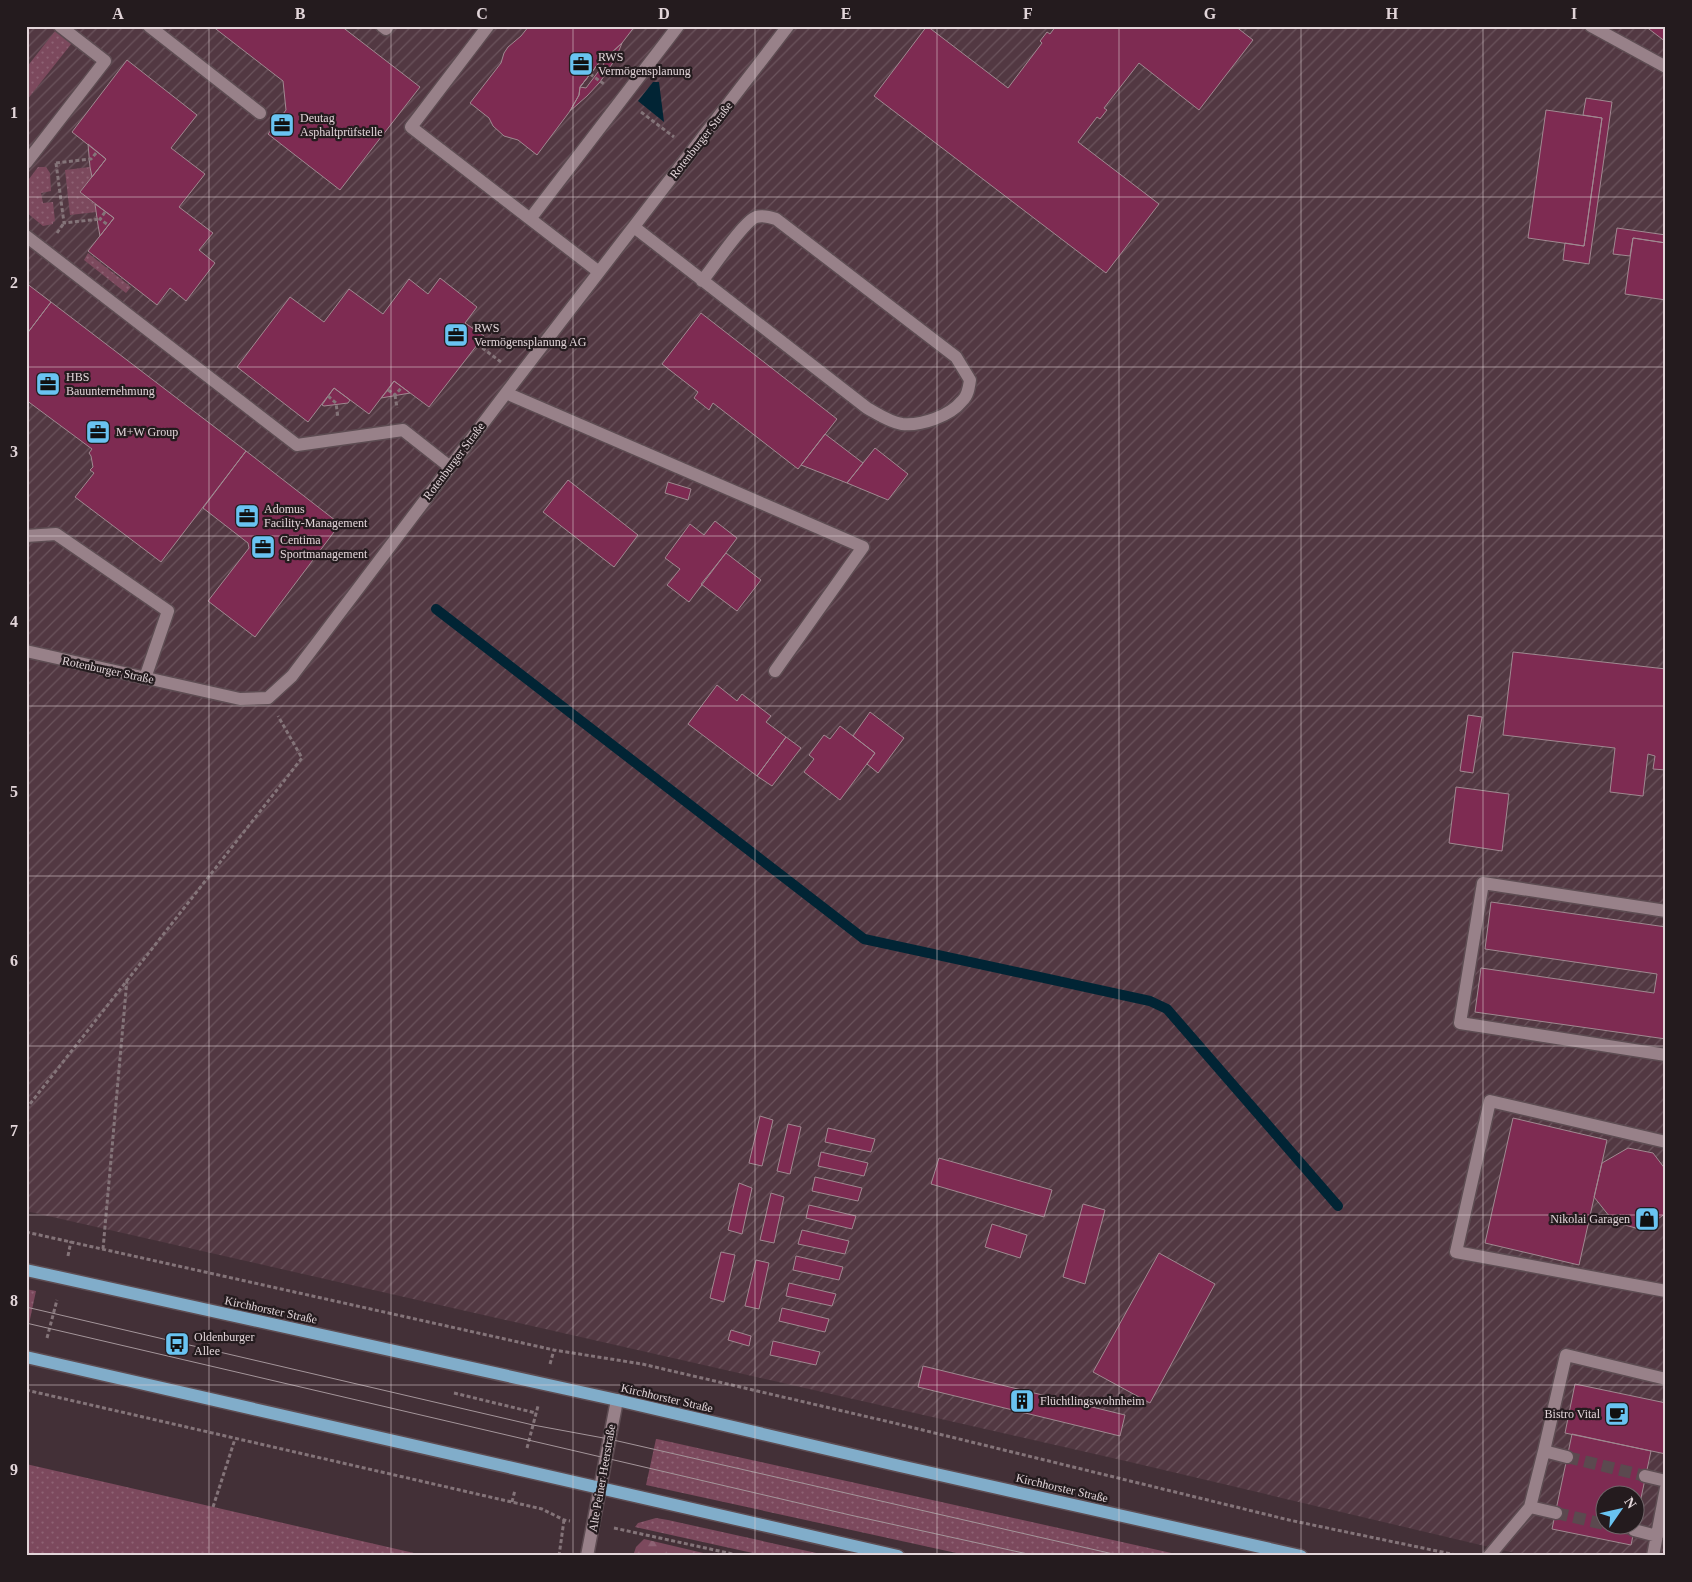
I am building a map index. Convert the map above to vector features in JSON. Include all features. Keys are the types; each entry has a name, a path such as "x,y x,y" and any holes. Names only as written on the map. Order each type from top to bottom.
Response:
{"main road":[{"name":"Kirchhorster Straße","path":"26,1270 617,1400 1301,1556"},
{"path":"26,1357 898,1556"}],"street":[{"path":"26,163 105,61 60,26"},
{"path":"149,26 260,113"},
{"path":"382,26 386,29 388,26"},
{"path":"488,26 411,127 600,272"},
{"path":"530,219 678,26"},
{"path":"1591,26 1666,67"},
{"name":"Rotenburger Straße","path":"26,652 240,699 268,698 292,676 600,272 783,28"},
{"path":"634,227 702,281 867,408 887,419 902,424 918,424 935,419 962,402 969,390 970,380 956,357 776,218 766,216 755,217 743,228 702,281"},
{"path":"26,236 297,445 403,430 450,467"},
{"path":"506,394 863,547 775,671"},
{"path":"26,536 56,534 168,611 145,678"},
{"path":"1666,910 1483,883 1460,1023 1666,1055"},
{"path":"1666,1142 1490,1101 1456,1252 1666,1290"},
{"path":"1488,1556 1530,1507 1566,1355 1666,1379"},
{"name":"Alte Peiner Heerstraße","path":"587,1556 617,1400"},
{"path":"1544,1451 1567,1457"},
{"path":"1645,1476 1666,1481"},
{"path":"1653,1556 1666,1488"},
{"path":"1530,1507 1556,1513"},
{"path":"1644,1533 1657,1536"}],"path":[{"path":"85,160 91,159 97,152"},
{"path":"56,163 64,223 100,218 105,212"},
{"path":"100,218 108,225"},
{"path":"478,344 500,362"},
{"path":"396,405 395,395 402,387"},
{"path":"388,390 395,395"},
{"path":"328,396 336,403 338,412"},
{"path":"26,1109 302,758 268,698"},
{"path":"103,1249 127,980"},
{"path":"26,1232 554,1350 642,1364 894,1423 1289,1520 1462,1556"},
{"path":"34,1392 71,1241"},
{"path":"512,1502 554,1350"},
{"path":"26,1390 235,1440 542,1509 564,1520 628,1530 742,1556"},
{"path":"454,1393 536,1413"},
{"path":"213,1507 235,1440"},
{"path":"559,1556 564,1520"}],"shaded area":[{"path":"26,26 1666,26 1666,1556 1527,1556 1130,1462 26,1211"}],"green space":[{"path":"56,30 72,43 26,101 26,68"},
{"path":"38,167 46,167 50,173 51,191 41,193 43,203 53,202 55,221 53,224 43,226 26,212 26,183"},
{"path":"90,167 92,177 80,192 95,204 96,212 70,215 65,170"},
{"path":"88,253 131,287 126,293 84,260"},
{"path":"26,1289 36,1291 26,1338"},
{"path":"656,1439 1185,1556 970,1556 646,1485"},
{"path":"26,1464 427,1556 26,1556"},
{"path":"656,1518 830,1556 766,1556 635,1527 638,1523"},
{"path":"644,1539 716,1556 633,1556 636,1547"}],"water":[{"path":"653,82 659,82 664,122 638,101"}],"building":[{"path":"212,26 341,26 420,87 340,190 268,134 286,110 283,81"},
{"path":"529,26 635,26 622,43 602,59 580,87 579,95 570,111 537,155 518,140 504,136 493,126 489,118 470,103 501,63 508,47"},
{"path":"927,26 1008,88 1042,43 1040,41 1047,32 1050,34 1056,26 1235,26 1253,40 1199,110 1139,63 1104,108 1107,110 1100,119 1097,117 1078,142 1159,204 1106,273 874,96"},
{"path":"1645,26 1666,26 1666,42"},
{"path":"622,43 616,58 600,82 570,111 579,95 580,87 602,59"},
{"path":"602,59 604,64 586,88 580,87"},
{"path":"127,60 197,115 171,148 205,174 179,207 213,233 199,250 215,263 186,301 170,288 157,305 88,251 114,218 80,192 106,159 72,132"},
{"path":"1586,98 1612,102 1589,264 1563,260 1565,243 1584,246 1602,118 1583,115"},
{"path":"1546,110 1602,118 1584,246 1528,238"},
{"path":"88,144 106,159 92,177 90,167"},
{"path":"95,204 114,218 100,236 98,225"},
{"path":"1617,228 1666,235 1666,243 1633,238 1630,256 1613,254"},
{"path":"1633,238 1666,243 1666,300 1625,294"},
{"path":"440,278 477,307 465,323 484,336 429,407 394,381 369,414 334,388 308,422 237,367 290,297 324,322 349,289 383,314 409,279 428,294"},
{"path":"26,283 51,302 26,335"},
{"path":"51,302 246,451 161,562 75,497 94,473 90,470 93,467 89,453 92,449 26,400 26,335"},
{"path":"701,313 837,419 798,469 713,403 709,410 694,398 698,392 662,364"},
{"path":"394,381 410,393 381,398 388,390"},
{"path":"334,388 350,400 348,403 322,405"},
{"path":"825,434 863,463 847,483 801,465"},
{"path":"875,448 908,474 888,500 847,483"},
{"path":"246,451 340,524 255,637 208,601 249,548 248,543 203,508"},
{"path":"568,480 638,535 614,567 543,512"},
{"path":"668,482 691,489 688,500 665,493"},
{"path":"715,521 737,538 689,602 667,585 680,569 665,558 690,524 704,535"},
{"path":"726,553 761,580 737,611 701,584"},
{"path":"1513,652 1666,669 1666,770 1653,769 1655,756 1648,754 1643,796 1610,792 1615,748 1503,735"},
{"path":"717,685 737,701 742,694 771,716 766,722 786,737 757,776 688,724"},
{"path":"870,712 904,738 878,773 867,764 875,753 853,736"},
{"path":"1468,715 1482,717 1473,773 1460,771"},
{"path":"840,726 875,753 840,800 804,772 814,759 809,755 824,735 830,739"},
{"path":"786,737 801,748 772,786 757,776"},
{"path":"1456,787 1509,794 1502,851 1449,843"},
{"path":"1491,902 1666,927 1666,1039 1475,1012 1481,968 1654,993 1657,974 1485,949"},
{"path":"760,1116 773,1120 762,1166 749,1163"},
{"path":"1513,1118 1607,1140 1579,1265 1485,1243"},
{"path":"788,1124 801,1127 790,1174 777,1171"},
{"path":"828,1128 875,1139 871,1152 825,1142"},
{"path":"1628,1148 1653,1153 1666,1170 1666,1213 1643,1230 1614,1222 1594,1197 1602,1163"},
{"path":"821,1152 868,1163 864,1176 818,1166"},
{"path":"939,1158 1052,1190 1044,1217 931,1184"},
{"path":"815,1177 862,1188 858,1201 812,1191"},
{"path":"739,1183 752,1188 742,1234 728,1230"},
{"path":"771,1193 784,1197 774,1243 760,1240"},
{"path":"1083,1204 1105,1210 1085,1284 1063,1277"},
{"path":"809,1205 856,1216 852,1229 806,1218"},
{"path":"992,1224 1027,1235 1020,1258 985,1247"},
{"path":"802,1230 849,1241 845,1254 798,1244"},
{"path":"721,1252 735,1255 724,1302 710,1298"},
{"path":"1159,1253 1215,1284 1150,1403 1093,1372"},
{"path":"796,1256 843,1267 839,1280 793,1270"},
{"path":"756,1260 769,1263 759,1309 745,1306"},
{"path":"789,1283 836,1294 832,1306 786,1296"},
{"path":"782,1308 829,1319 825,1332 779,1321"},
{"path":"731,1330 751,1336 749,1346 728,1340"},
{"path":"773,1341 820,1352 816,1365 770,1355"},
{"name":"Flüchtlingswohnheim","path":"923,1366 1125,1415 1120,1436 918,1387"},
{"path":"1575,1384 1666,1403 1666,1454 1565,1433"},
{"path":"1572,1434 1651,1451 1644,1484 1594,1484 1594,1534 1633,1534 1631,1545 1552,1529"}],"waterway":[{"path":"436,609 864,939 1150,1001 1167,1009 1338,1206"}],"tunnel":[{"path":"1567,1457 1645,1476"},
{"path":"1556,1513 1594,1522"}],"tram line":[{"path":"26,1307 533,1425 609,1439 1122,1556"},
{"path":"26,1323 850,1515 1037,1556"}],"place":[{"name":"RWS Vermögensplanung","path":"581,64"},
{"name":"Deutag Asphaltprüfstelle","path":"282,125"},
{"name":"RWS Vermögensplanung AG","path":"456,335"},
{"name":"HBS Bauunternehmung","path":"48,384"},
{"name":"M+W Group","path":"98,432"},
{"name":"Adomus Facility-Management","path":"247,516"},
{"name":"Centima Sportmanagement","path":"263,547"},
{"name":"Nikolai Garagen","path":"1647,1219"},
{"name":"Oldenburger Allee","path":"177,1344"},
{"name":"Flüchtlingswohnheim","path":"1022,1401"},
{"name":"Bistro Vital","path":"1617,1414"}]}
